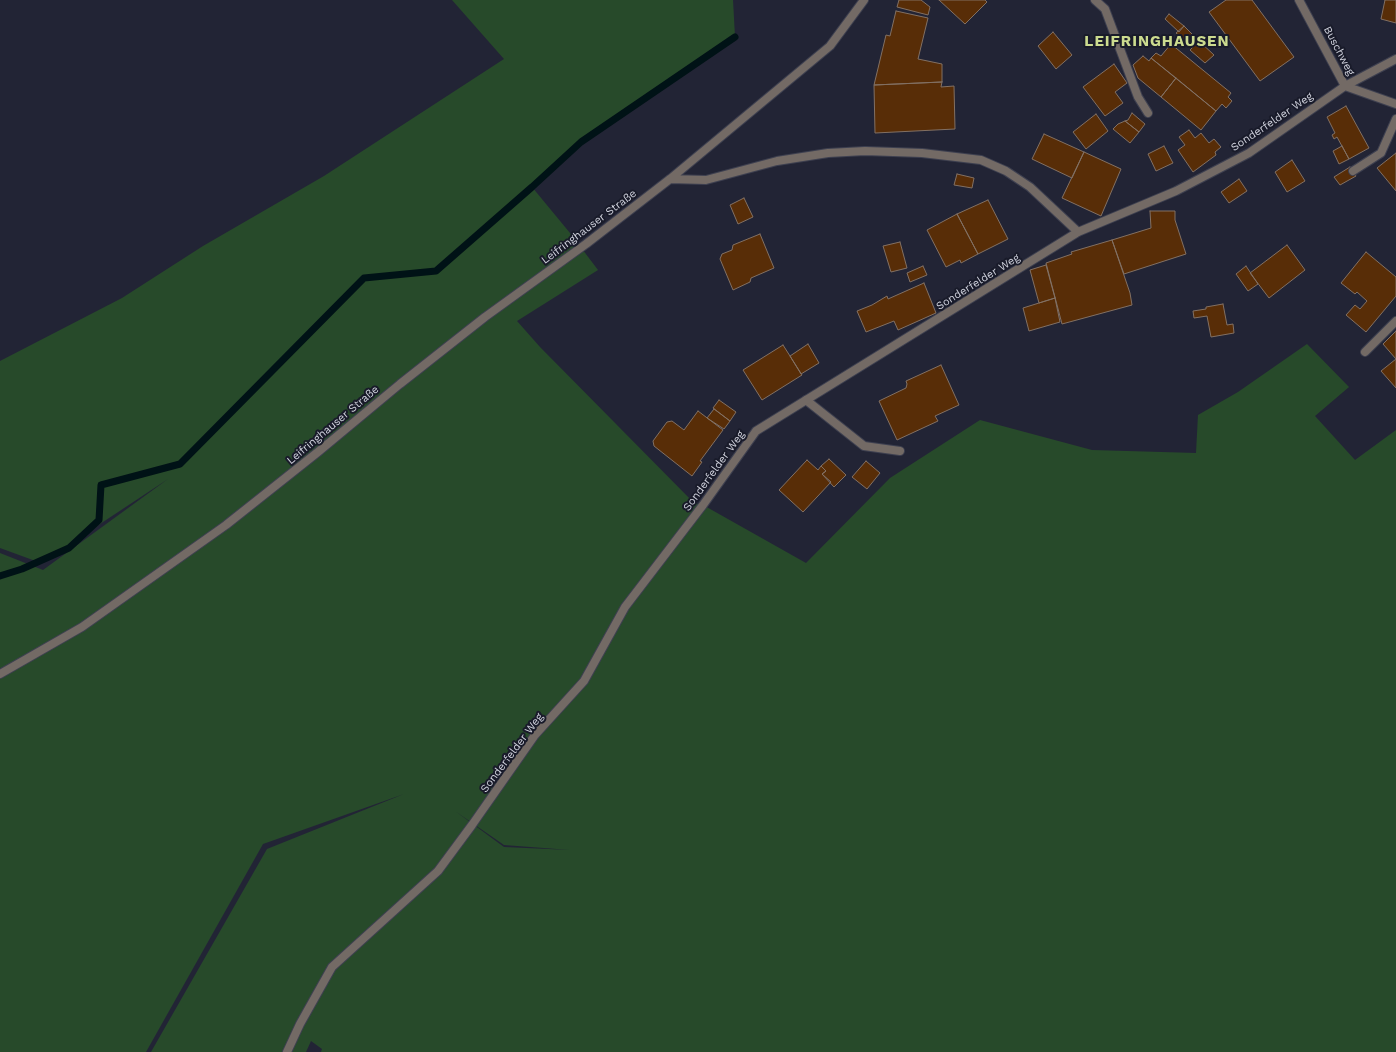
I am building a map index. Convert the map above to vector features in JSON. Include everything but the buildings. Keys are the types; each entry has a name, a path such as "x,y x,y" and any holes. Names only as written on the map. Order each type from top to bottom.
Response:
{"street":[{"name":"Leifringhauser Straße","path":"0,674 82,627 226,525 485,317 586,244 670,179 830,46 864,0"},
{"path":"1094,0 1105,9 1138,97 1148,113"},
{"name":"Buschweg","path":"1298,0 1345,86 1396,104"},
{"name":"Sonderfelder Weg","path":"287,1052 300,1024 332,967 438,871 535,736 584,681 626,607 703,505 756,431 1078,232 1176,191 1249,153 1345,86 1396,59"},
{"path":"1353,171 1381,153 1396,119"},
{"path":"670,179 706,180 777,162 828,153 865,151 922,153 981,160 1006,171 1030,187 1078,232"},
{"path":"1365,352 1396,321"},
{"path":"806,400 864,446 900,451"}],"green space":[{"path":"452,0 733,0 735,37 581,142 532,187 598,270 517,321 540,347 694,503 703,505 806,563 890,478 980,420 1092,450 1196,453 1198,415 1238,392 1307,344 1349,387 1315,416 1355,460 1396,430 1396,1052 321,1052 322,1049 311,1041 306,1052 151,1052 267,849 404,794 263,844 146,1052 0,1052 0,553 43,570 168,479 41,563 0,548 0,361 122,298 203,246 324,176 504,59","holes":["455,811 504,845 570,850 504,847"]}],"waterway":[{"path":"0,576 22,569 69,548 99,520 101,485 180,464 364,278 436,271 581,142 735,37"}],"district":[{"name":"LEIFRINGHAUSEN","path":"1157,42"}]}
